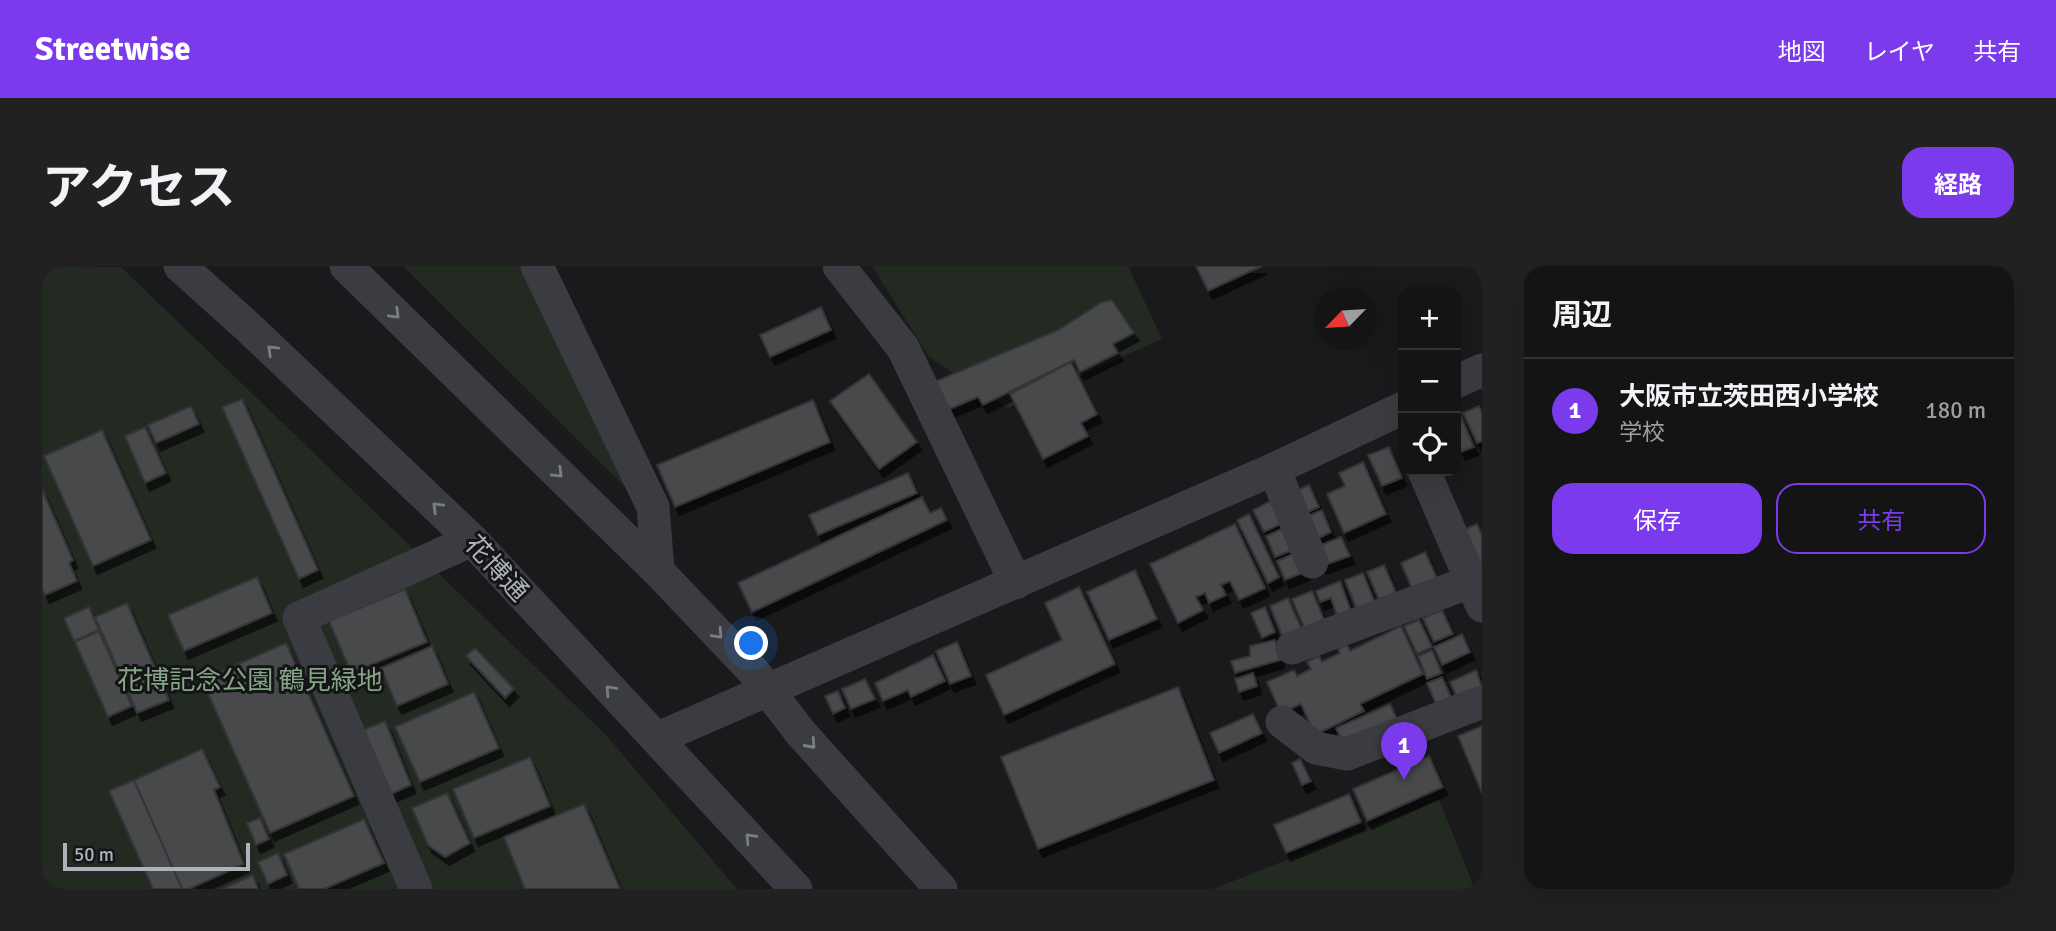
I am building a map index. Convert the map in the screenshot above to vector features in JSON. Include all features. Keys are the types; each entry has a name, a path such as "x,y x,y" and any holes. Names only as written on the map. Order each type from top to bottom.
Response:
{"street":[{"name":"花博通","path":"180,266 472,540 796,889"},
{"path":"346,266 658,571 769,690 800,732 941,889"},
{"path":"537,266 653,507 658,571"},
{"path":"839,266 904,348 1016,583"},
{"path":"1461,380 1482,370"},
{"path":"658,738 1398,415"},
{"path":"1274,469 1312,562"},
{"path":"1292,649 1478,596 1426,476"},
{"path":"416,889 299,618 472,540"},
{"path":"1282,722 1316,748 1347,754 1482,702"}],"green space":[{"name":"花博記念公園 鶴見緑地","path":"42,266 121,267 606,735 737,889 42,889"},
{"path":"403,266 529,266 643,505"},
{"path":"872,266 1128,266 1162,339 1008,408 929,357"},
{"path":"1439,800 1475,889 1213,889"}],"building":[{"path":"1196,266 1262,266 1208,291"},
{"path":"1112,300 1134,333 1113,344 1118,353 1080,372 1074,360 983,405 978,397 945,411 934,382 1058,330 1102,302"},
{"path":"821,307 831,330 770,357 760,335"},
{"path":"1071,362 1097,414 1081,423 1088,436 1043,459 1010,394"},
{"path":"869,374 917,442 879,469 830,401"},
{"path":"242,399 318,570 299,579 222,407"},
{"path":"813,400 830,442 675,507 657,465"},
{"path":"191,406 199,424 156,443 148,425"},
{"path":"1479,406 1482,414 1482,441 1477,443 1463,413"},
{"path":"1461,416 1474,447 1461,452"},
{"path":"145,427 166,473 145,483 125,436"},
{"path":"102,430 151,540 93,566 44,456"},
{"path":"1389,447 1398,468 1398,476 1402,478 1382,486 1368,455"},
{"path":"1363,462 1386,514 1344,533 1327,494 1345,486 1339,473"},
{"path":"908,473 917,493 818,535 809,515"},
{"path":"1309,485 1319,507 1299,516 1289,494"},
{"path":"42,489 73,560 69,563 77,581 45,595 42,589"},
{"path":"922,497 930,513 941,508 947,520 752,612 738,583"},
{"path":"1275,499 1285,522 1264,532 1253,510"},
{"path":"1322,510 1331,532 1313,541 1303,518"},
{"path":"1249,514 1279,577 1268,583 1237,520"},
{"path":"1235,524 1265,588 1239,600 1230,581 1221,585 1226,595 1209,603 1205,593 1196,597 1203,610 1178,623 1150,564"},
{"path":"1477,524 1482,535 1482,574 1461,531"},
{"path":"1286,527 1296,549 1275,557 1266,536"},
{"path":"1341,537 1350,556 1322,566 1313,548"},
{"path":"1297,552 1305,572 1285,580 1277,561"},
{"path":"1425,552 1438,580 1413,591 1401,563"},
{"path":"1384,565 1397,595 1380,602 1367,572"},
{"path":"1135,570 1157,619 1109,640 1087,592"},
{"path":"1363,573 1375,603 1357,610 1345,580"},
{"path":"257,577 272,613 184,651 168,615"},
{"path":"1340,581 1351,611 1337,616 1331,598 1320,602 1316,591"},
{"path":"1079,587 1115,664 1004,715 986,675 1062,640 1045,603"},
{"path":"405,589 427,642 351,673 329,621"},
{"path":"1312,591 1326,624 1306,632 1292,599"},
{"path":"1288,598 1303,632 1284,640 1270,606"},
{"path":"127,603 169,700 137,713 95,617"},
{"path":"89,607 99,630 74,641 64,618"},
{"path":"1265,607 1275,632 1262,638 1251,613"},
{"path":"1442,610 1453,634 1434,642 1423,618"},
{"path":"1419,620 1432,647 1417,654 1404,626"},
{"path":"1401,626 1423,674 1360,704 1364,711 1315,735 1301,704 1281,713 1267,682 1294,670 1297,676 1311,669 1307,662 1319,656 1322,662 1340,653 1338,649 1347,645 1350,651"},
{"path":"99,631 132,706 108,717 75,642"},
{"path":"1462,634 1470,652 1442,665 1434,647"},
{"path":"1275,640 1280,660 1235,673 1231,661 1250,656 1250,646"},
{"path":"957,642 971,676 950,684 936,651"},
{"path":"286,643 354,796 270,833 202,680"},
{"path":"432,646 448,684 397,706 381,668"},
{"path":"475,648 514,689 505,698 466,656"},
{"path":"1432,650 1442,673 1427,679 1418,656"},
{"path":"933,655 945,681 911,697 908,690 883,701 875,683"},
{"path":"1476,670 1482,687 1457,698 1450,682"},
{"path":"1253,673 1257,686 1239,692 1235,679"},
{"path":"1442,677 1452,699 1437,706 1427,683"},
{"path":"865,679 875,699 851,709 842,689"},
{"path":"1178,687 1214,780 1038,849 1001,757"},
{"path":"838,691 845,708 833,714 825,696"},
{"path":"474,692 499,748 420,782 395,727"},
{"path":"1390,704 1399,723 1344,747 1336,728"},
{"path":"1253,714 1262,733 1219,753 1210,733"},
{"path":"385,721 411,785 389,795 363,730"},
{"path":"1482,726 1482,793 1458,736"},
{"path":"202,749 220,787 214,790 244,864 189,889 182,889 134,780"},
{"path":"1429,756 1443,787 1367,821 1353,789"},
{"path":"530,757 550,806 474,838 453,789"},
{"path":"1300,759 1311,781 1302,785 1292,763"},
{"path":"134,780 182,889 153,889 109,791"},
{"path":"447,793 470,843 445,857 428,845 412,808"},
{"path":"1349,794 1361,822 1286,853 1274,825"},
{"path":"584,804 620,889 525,889 504,837"},
{"path":"260,818 269,839 256,845 247,823"},
{"path":"364,819 384,863 324,889 299,889 284,854"},
{"path":"278,853 287,875 268,884 258,862"},
{"path":"253,875 258,889 222,889"}],"place":[{"name":"大阪市立茨田西小学校","path":"1404,780"}]}
